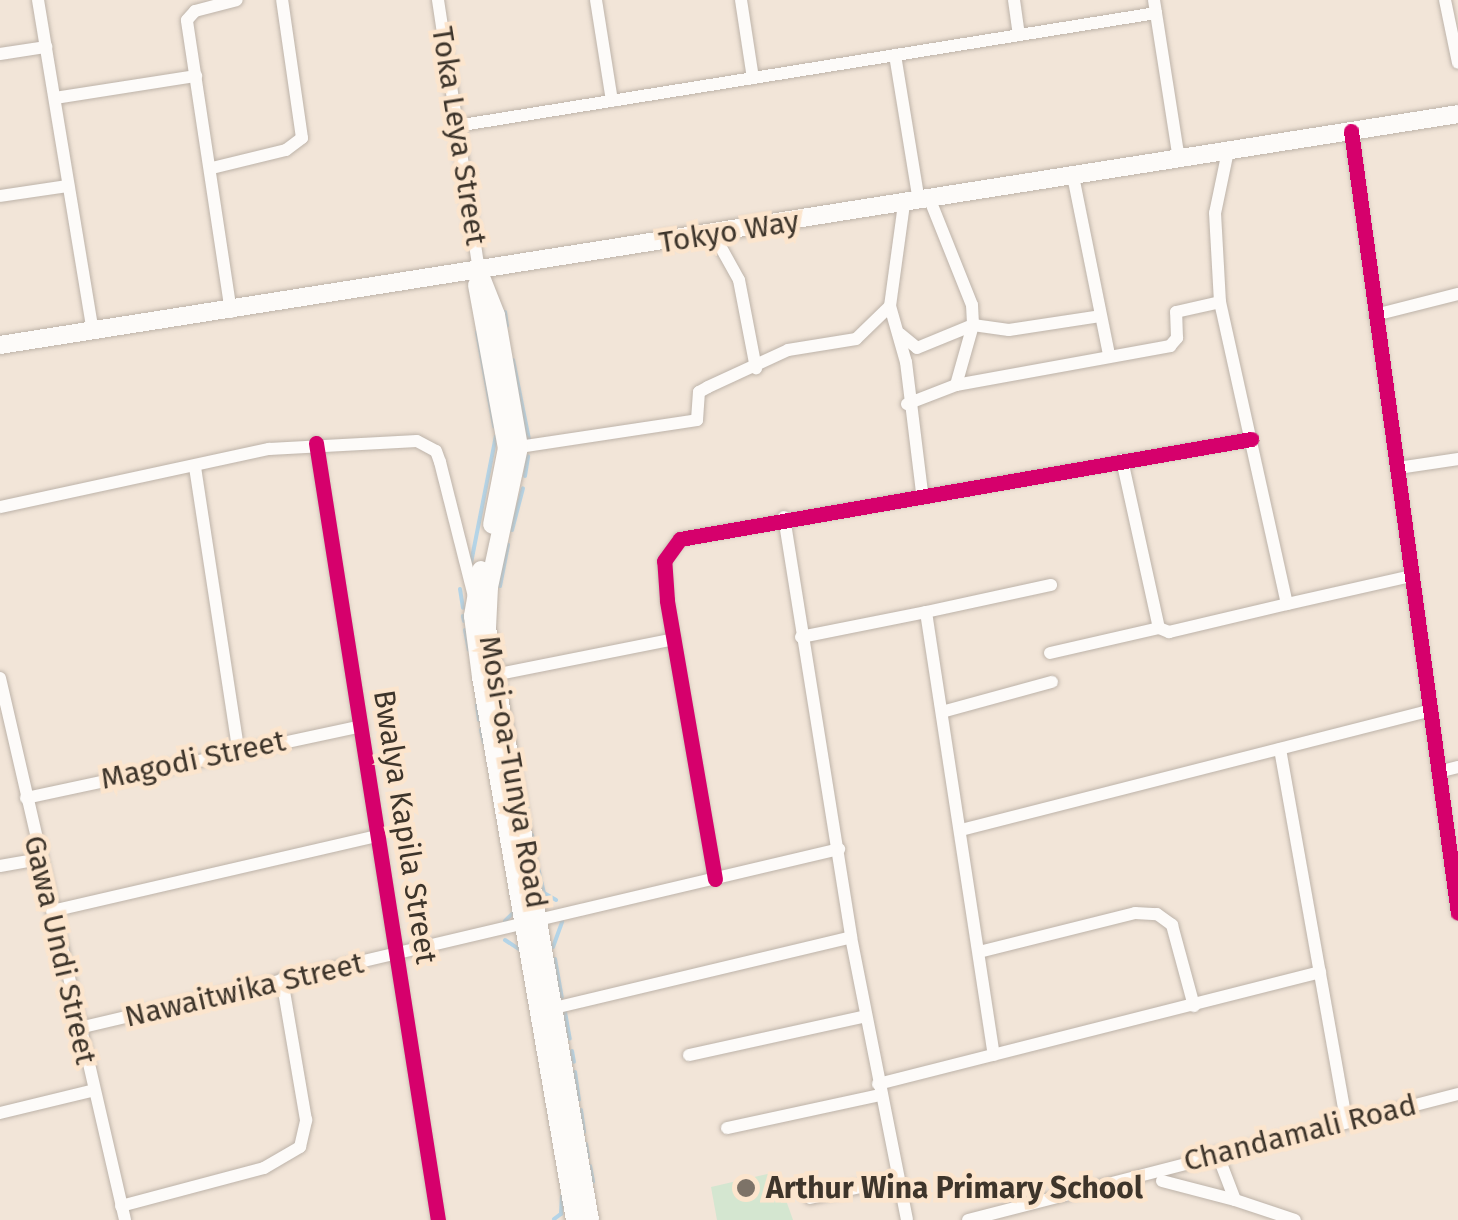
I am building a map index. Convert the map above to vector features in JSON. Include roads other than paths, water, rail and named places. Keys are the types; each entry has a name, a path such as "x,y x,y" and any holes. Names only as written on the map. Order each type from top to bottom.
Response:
{"main road":[{"name":"Tokyo Way","path":"0,345 441,279 1458,114"},
{"path":"441,279 460,283 488,311 497,287 514,266"},
{"name":"Mosi-oa-Tunya Road","path":"479,272 519,446 480,603 533,922 575,1220"},
{"name":"Mosi-oa-Tunya Road","path":"488,311 507,448 480,603 480,676 554,1008 590,1220"}],"street":[{"path":"38,0 93,331"},
{"path":"231,312 188,15 238,0"},
{"path":"212,168 286,150 302,138 282,0"},
{"name":"Toka Leya Street","path":"438,0 479,272"},
{"path":"596,0 612,101"},
{"path":"740,0 753,78"},
{"path":"1014,0 1019,35"},
{"path":"1445,0 1458,63"},
{"path":"456,126 1019,35 1155,6 1179,159"},
{"path":"0,54 46,47"},
{"path":"895,55 918,202 961,271 974,325 956,385"},
{"path":"55,98 196,76"},
{"path":"1351,131 1458,913"},
{"path":"1228,151 1215,214 1220,302 1287,604"},
{"path":"1072,176 1109,356"},
{"path":"0,196 68,186"},
{"path":"918,202 890,306 922,492"},
{"path":"714,235 740,280 756,368"},
{"path":"1376,315 1458,294"},
{"path":"907,404 956,385 1176,343 1176,312 1220,302"},
{"path":"519,446 698,420 698,392 788,350 856,339 890,306"},
{"path":"896,330 917,348 974,325 1008,330 1100,316"},
{"path":"715,878 664,576 670,548 694,532 1251,439"},
{"path":"0,508 316,443 338,450 417,442 436,451 480,603"},
{"name":"Bwalya Kapila Street","path":"316,443 438,1220"},
{"path":"1398,468 1458,459"},
{"path":"1122,460 1159,628"},
{"path":"195,466 238,749"},
{"path":"784,517 852,937 907,1220"},
{"path":"1050,652 1159,628 1170,632 1411,576"},
{"path":"801,637 1051,585"},
{"path":"926,612 994,1056"},
{"path":"494,674 674,639"},
{"name":"Gawa Undi Street","path":"0,678 123,1213"},
{"path":"942,712 1052,682"},
{"path":"961,830 1429,711"},
{"name":"Magodi Street","path":"26,798 238,749 360,726"},
{"path":"1280,750 1346,1120"},
{"path":"1438,772 1458,767"},
{"path":"52,912 376,836"},
{"name":"Nawaitwika Street","path":"79,1028 398,956 838,848"},
{"path":"0,866 40,859"},
{"path":"979,952 1135,913 1157,914 1172,924 1194,1006"},
{"path":"554,1008 852,937"},
{"path":"727,1128 1320,972"},
{"path":"123,1213 264,1168 300,1147 306,1120 282,980"},
{"path":"689,1055 866,1016"},
{"path":"0,1113 92,1090"},
{"name":"Chandamali Road","path":"968,1220 1458,1094"},
{"path":"1217,1153 1235,1200"},
{"path":"810,1198 898,1178"},
{"path":"1162,1182 1295,1220"}],"waterway":[{"path":"505,312 507,326"},
{"path":"477,332 494,426"},
{"path":"513,360 529,439"},
{"path":"471,563 496,436"},
{"path":"525,476 528,456"},
{"path":"512,530 523,488"},
{"path":"500,586 508,545"},
{"path":"460,589 463,608"},
{"path":"463,616 464,621"},
{"path":"465,630 469,650"},
{"path":"477,705 479,720"},
{"path":"481,730 484,743"},
{"path":"525,794 531,824"},
{"path":"532,835 535,850"},
{"path":"537,863 544,893 556,900"},
{"path":"505,921 515,911"},
{"path":"553,947 562,922"},
{"path":"505,940 522,951"},
{"path":"555,959 562,997"},
{"path":"565,1012 570,1039"},
{"path":"572,1051 574,1062"},
{"path":"575,1072 579,1100"},
{"path":"581,1110 584,1132"},
{"path":"586,1144 588,1157"},
{"path":"590,1166 593,1182"},
{"path":"554,1219 561,1214 562,1196"}],"place":[{"name":"Arthur Wina Primary School","path":"746,1188"}]}
